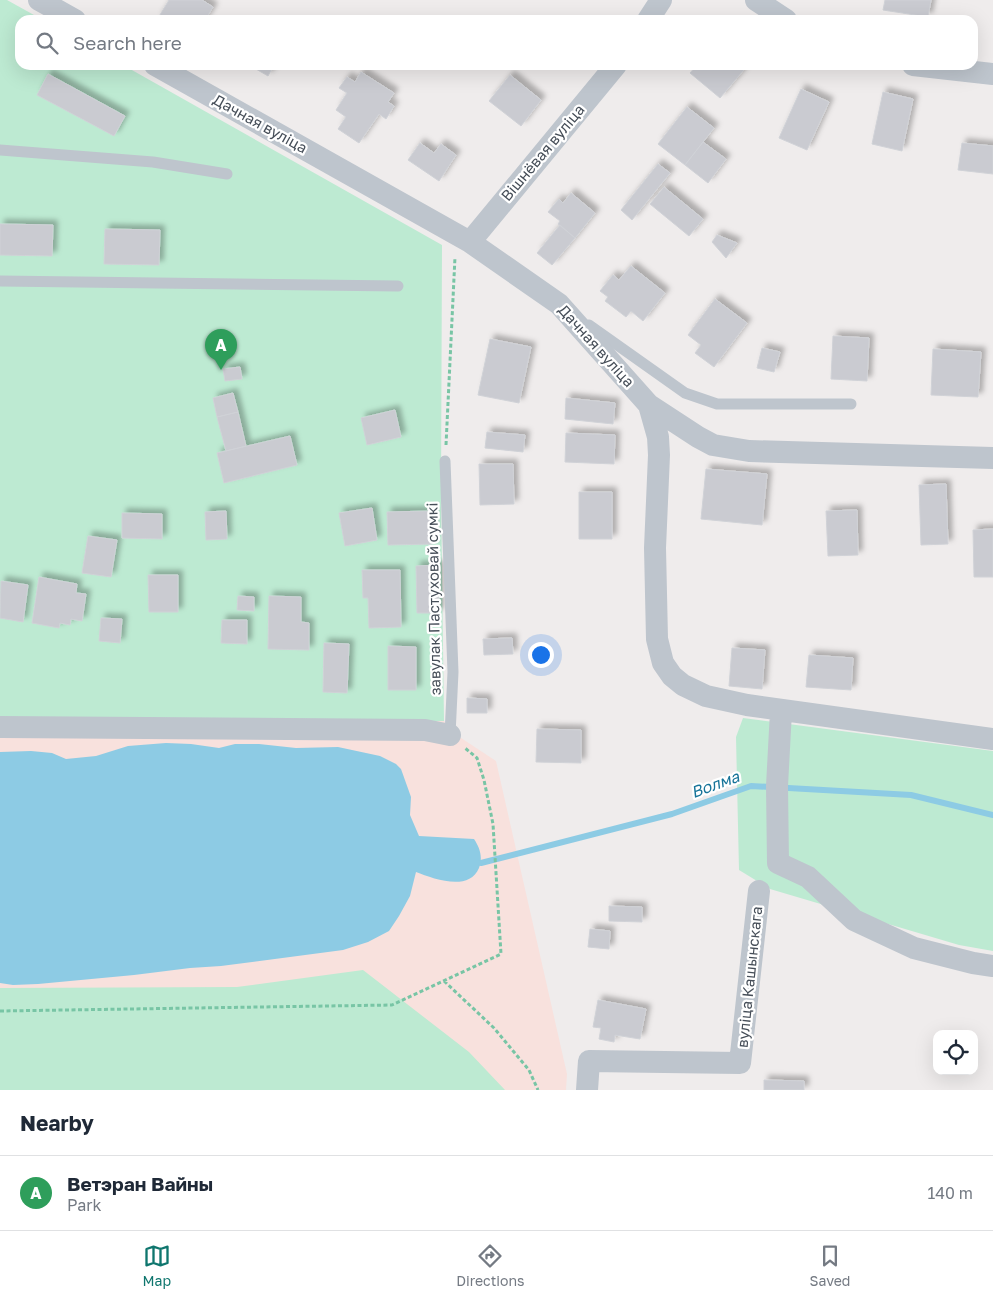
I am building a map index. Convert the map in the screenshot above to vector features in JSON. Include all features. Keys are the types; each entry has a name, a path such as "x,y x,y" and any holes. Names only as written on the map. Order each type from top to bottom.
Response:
{"street":[{"path":"40,0 66,15"},
{"path":"651,15 661,0"},
{"path":"756,0 778,15"},
{"name":"Дачная вуліца","path":"164,70 470,242 559,304 649,404 713,445 759,451 993,458"},
{"name":"Вішнёвая вуліца","path":"470,242 612,70"},
{"path":"957,70 993,74"},
{"path":"649,404 658,437 659,455 655,548 657,639 663,662 672,676 683,685 706,696 781,711 993,739"},
{"path":"781,711 777,786 778,863 808,877 854,920 914,948 973,963 993,966"},
{"path":"0,727 425,730 450,736"},
{"name":"вуліца Кашынскага","path":"587,1090 589,1061 740,1063 759,892"}],"lane":[{"path":"0,150 153,162 227,174"},
{"path":"0,281 398,286"},
{"path":"559,304 685,394 717,404 851,404"},
{"name":"завулак Пастуховай сумкі","path":"446,461 453,672 450,736"}],"path":[{"path":"446,461 454,257 470,242"},
{"path":"0,1011 392,1005 501,954 493,824 484,780 477,758 450,736"},
{"path":"444,981 494,1028 529,1070 538,1090"}],"shaded area":[{"path":"0,718 128,721 444,721 452,732 496,761 567,1074 566,1090 0,1090"}],"green space":[{"path":"0,0 7,0 34,15 15,15 15,70 132,70 442,245 441,495 444,721 128,721 0,718"},
{"path":"743,718 993,751 993,951 959,945 770,889 739,870 736,737"},
{"path":"363,970 469,1052 505,1090 0,1090 0,988 237,987"}],"water":[{"path":"166,743 219,748 235,744 259,744 296,748 338,747 380,756 396,764 401,769 411,797 410,815 419,836 474,839 480,853 479,868 467,880 459,882 432,878 416,872 410,896 389,931 368,942 343,950 134,975 38,984 13,985 0,983 0,752 31,751 52,753 66,759 96,756 128,746"}],"building":[{"path":"169,0 202,0 213,7 208,15 160,15"},
{"path":"885,0 931,0 928,15 883,10"},
{"path":"258,70 271,70 268,76"},
{"path":"693,70 744,70 720,98 690,73"},
{"path":"361,72 394,93 388,102 394,106 386,119 379,114 359,143 338,129 346,117 336,110 347,93 339,88 347,77 355,82"},
{"path":"48,74 125,116 114,136 37,95"},
{"path":"510,75 541,100 521,126 489,101"},
{"path":"801,89 829,102 807,150 779,138"},
{"path":"883,92 913,99 902,151 872,144"},
{"path":"687,107 714,128 685,165 658,144"},
{"path":"703,142 726,159 708,183 685,165"},
{"path":"420,143 434,153 441,144 456,155 439,181 408,160"},
{"path":"962,143 993,146 993,174 958,170"},
{"path":"658,164 670,173 632,220 621,210"},
{"path":"664,187 703,219 689,236 650,204"},
{"path":"571,193 595,213 575,238 558,224 560,221 548,212 559,199 563,203"},
{"path":"0,224 53,225 52,256 0,255"},
{"path":"560,225 575,238 552,265 537,253"},
{"path":"105,229 160,230 159,265 104,264"},
{"path":"717,235 737,243 726,258 712,242"},
{"path":"631,266 665,293 643,321 631,311 626,317 605,301 608,297 600,291 613,275 619,280"},
{"path":"715,299 747,323 714,367 695,353 701,345 688,335"},
{"path":"833,336 869,338 867,381 831,379"},
{"path":"490,339 531,347 519,403 478,395"},
{"path":"762,348 780,352 774,372 757,368"},
{"path":"933,349 981,352 978,397 931,395"},
{"path":"240,367 242,379 225,381 223,369"},
{"path":"233,393 238,412 217,417 213,398"},
{"path":"566,398 615,403 613,424 565,419"},
{"path":"395,410 401,437 367,445 361,418"},
{"path":"238,412 246,446 226,451 217,417"},
{"path":"487,432 525,435 523,452 485,448"},
{"path":"566,433 615,435 614,464 565,462"},
{"path":"290,436 297,465 224,483 217,453"},
{"path":"479,464 513,464 514,504 480,505"},
{"path":"706,469 767,474 762,525 701,519"},
{"path":"946,484 948,544 921,545 919,485"},
{"path":"579,492 612,492 612,539 579,539"},
{"path":"372,508 377,540 345,546 339,513"},
{"path":"857,510 858,555 828,556 826,511"},
{"path":"226,511 227,539 206,540 205,512"},
{"path":"432,511 433,544 388,545 387,512"},
{"path":"122,513 162,514 162,539 122,538"},
{"path":"993,529 993,577 974,577 973,530"},
{"path":"88,536 117,540 111,577 82,573"},
{"path":"439,565 439,613 417,613 416,566"},
{"path":"362,570 400,570 401,627 369,628 368,598 363,598"},
{"path":"148,575 178,575 178,612 149,612"},
{"path":"39,577 77,584 76,593 86,594 82,621 71,619 70,625 60,623 59,628 32,623"},
{"path":"1,581 28,585 23,622 0,618"},
{"path":"238,596 254,597 254,611 237,610"},
{"path":"269,596 301,597 301,622 309,623 309,650 268,649"},
{"path":"101,618 122,619 120,643 99,641"},
{"path":"222,620 247,620 247,644 221,643"},
{"path":"512,638 513,654 484,655 483,639"},
{"path":"324,643 349,644 347,693 323,692"},
{"path":"388,646 416,647 416,690 388,690"},
{"path":"732,648 765,650 762,689 729,686"},
{"path":"809,655 853,658 851,690 806,687"},
{"path":"467,698 487,699 487,713 467,713"},
{"path":"537,729 581,730 581,763 536,762"},
{"path":"609,906 642,907 642,922 609,921"},
{"path":"590,929 610,931 609,949 588,947"},
{"path":"598,1000 646,1009 640,1039 615,1035 614,1042 599,1039 601,1028 593,1027"},
{"path":"764,1080 804,1081 804,1090 764,1090"}],"waterway":[{"name":"Волма","path":"481,863 672,814 751,786 911,795 993,815"}],"place":[{"name":"Ветэран Вайны","path":"221,370"}]}
